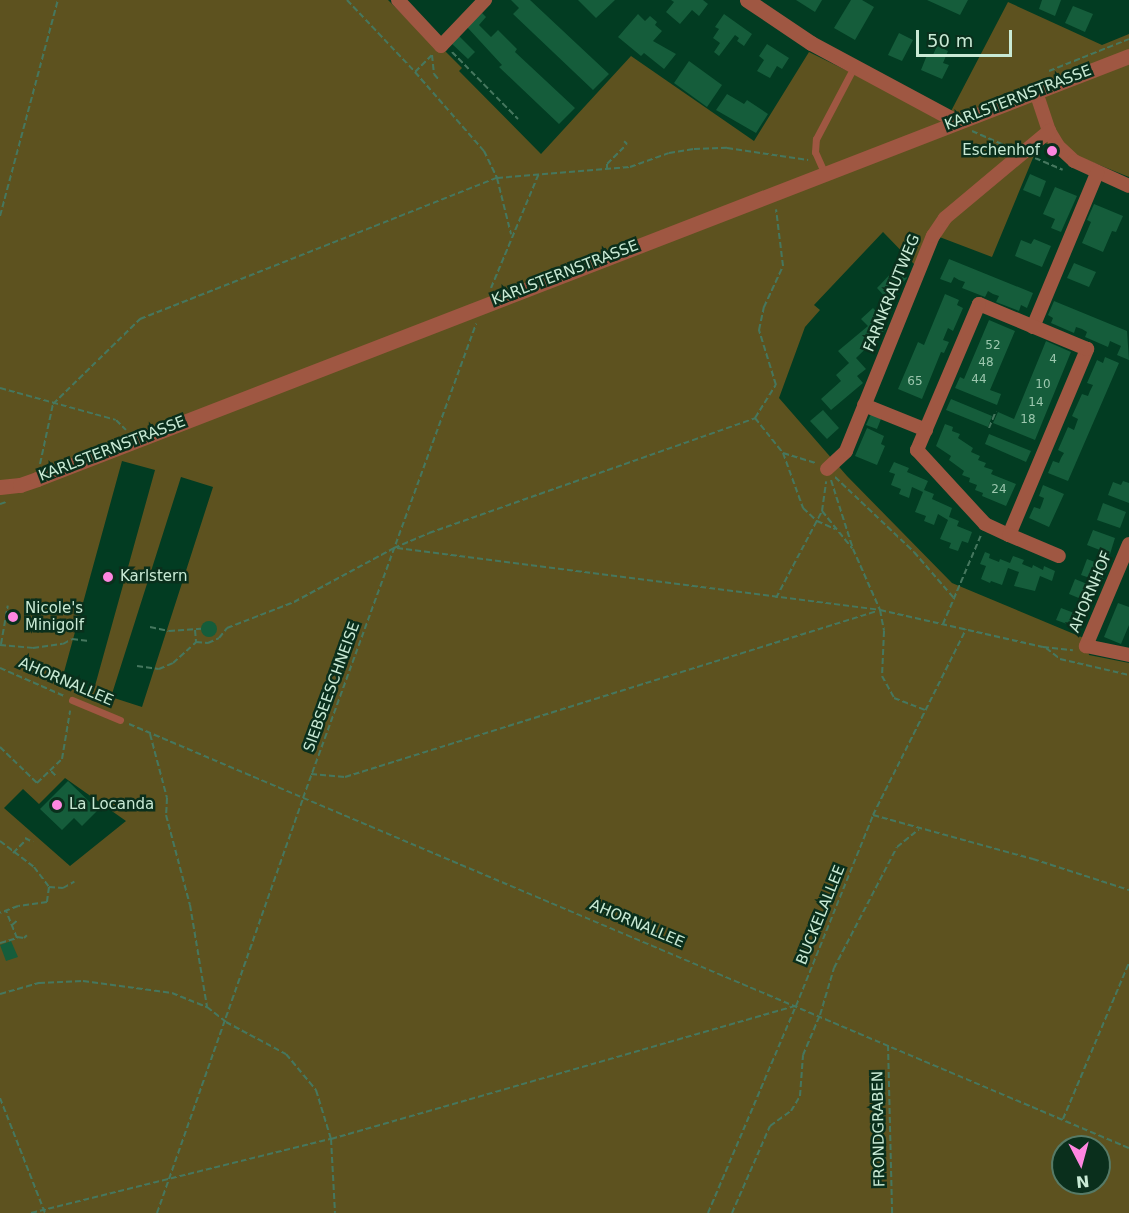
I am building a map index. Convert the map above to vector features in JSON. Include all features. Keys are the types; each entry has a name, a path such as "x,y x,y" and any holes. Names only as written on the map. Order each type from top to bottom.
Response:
{"street":[{"path":"398,0 439,48 485,0"},
{"path":"747,0 811,43 956,121"},
{"name":"KARLSTERNSTRASSE","path":"0,487 20,485 37,479 483,305 822,167 956,121 1129,56"},
{"path":"1036,92 1049,131 1058,146 1074,161 1129,186"},
{"name":"FARNKRAUTWEG","path":"827,469 846,451 933,236 945,218 1049,131"},
{"path":"1033,327 1097,173"},
{"path":"1010,535 1087,349 979,304 917,450 985,524 1010,535 1059,556"},
{"path":"864,405 926,430"},
{"name":"AHORNHOF","path":"1129,544 1086,646 1129,655"}],"lane":[{"path":"822,167 815,147 817,134 854,67"},
{"name":"AHORNALLEE","path":"72,700 120,720"}],"path":[{"path":"0,216 58,0"},
{"path":"347,0 415,72 484,151 497,178 512,236"},
{"path":"415,72 439,48"},
{"path":"439,48 434,74 439,80"},
{"path":"439,48 518,120"},
{"path":"607,169 607,164 627,144 624,141"},
{"path":"37,479 53,404 140,319 497,178 630,167 669,153 694,149 727,148 822,167"},
{"name":"SIEBSEESCHNEISE","path":"157,1213 226,1022 311,774 483,305 538,173"},
{"path":"137,666 159,669 173,663 196,642 208,643 219,638 227,628 294,603 394,548 429,533 755,418 776,386 759,330 764,307 783,266 775,203"},
{"path":"0,388 116,420 128,432 131,441"},
{"path":"989,428 996,411"},
{"path":"755,418 783,453 803,508 817,521 835,529"},
{"path":"783,453 810,460 827,469 914,552 953,597"},
{"path":"776,598 822,511 827,469"},
{"path":"827,469 853,549 880,610 884,631 882,676 894,698 926,710"},
{"path":"822,511 853,549"},
{"path":"943,624 985,524"},
{"path":"394,548 880,610 1043,646 1075,651 1086,646"},
{"path":"8,606 0,645 33,648 63,644 72,639 89,641"},
{"path":"311,774 345,777 880,610"},
{"path":"150,627 169,631 201,629"},
{"name":"BUCKELALLEE","path":"708,1213 796,1006 873,815 966,629"},
{"path":"195,630 196,642"},
{"path":"1043,646 1060,659 1129,675"},
{"name":"AHORNALLEE","path":"0,668 72,700"},
{"path":"0,747 37,783 62,759 70,711"},
{"name":"AHORNALLEE","path":"134,726 1129,1148"},
{"path":"150,733 167,798 166,815 190,905 207,1007"},
{"path":"51,771 57,777"},
{"path":"873,815 1033,859 1129,890"},
{"path":"732,1213 770,1126 791,1111 800,1096 803,1055 820,1016 834,968 897,847 919,828"},
{"path":"13,853 26,839 33,842"},
{"path":"0,841 34,867 49,887 46,902 18,906 0,914"},
{"path":"49,887 63,888 74,882"},
{"path":"6,911 17,937"},
{"path":"12,925 18,920"},
{"path":"0,943 27,936"},
{"path":"1063,1119 1129,963"},
{"path":"0,994 39,983 84,981 172,993 207,1007 226,1022 286,1054 316,1090 331,1139 335,1213"},
{"path":"31,1213 331,1139 796,1006"},
{"name":"FRONDGRABEN","path":"888,1045 892,1213"},
{"path":"0,1098 45,1211"}],"shaded area":[{"path":"0,0 388,0 440,52 444,50 462,68 459,71 541,154 631,56 754,141 809,52 890,92 949,115 1008,2 1102,45 1129,34 1129,177 1040,141 992,257 929,233 915,265 883,232 814,305 820,310 805,327 779,398 847,476 952,583 1086,639 1089,655 1129,663 1129,1213 0,1213","holes":["122,461 155,470 93,693 61,683","181,477 213,487 142,707 111,697","65,778 126,821 70,866 4,808 23,789 39,804"]}],"building":[{"path":"511,0 530,0 609,74 593,90 513,14 519,8"},
{"path":"578,0 615,0 596,18"},
{"path":"671,0 703,0 708,4 699,16 692,10 680,24 666,12 674,2"},
{"path":"796,0 822,0 815,12"},
{"path":"851,0 862,0 874,7 855,40 834,28"},
{"path":"927,0 968,0 960,15"},
{"path":"1042,0 1061,0 1055,16 1039,9"},
{"path":"1073,6 1093,14 1085,32 1065,23"},
{"path":"482,13 486,17 479,25 491,37 498,30 517,49 515,52 575,108 559,124 499,67 502,65 467,27"},
{"path":"638,14 645,21 650,16 657,22 655,25 662,31 653,41 676,54 664,69 644,53 641,56 618,37"},
{"path":"724,14 752,34 744,46 737,41 739,38 735,35 719,56 714,52 720,43 713,38 719,29 715,27"},
{"path":"899,33 913,40 902,61 888,55"},
{"path":"458,35 475,52 468,59 450,42"},
{"path":"767,44 789,58 782,69 777,66 770,78 757,71 764,60 759,56"},
{"path":"937,46 948,51 943,63 949,65 942,79 921,70 927,55 932,57"},
{"path":"689,61 722,85 707,107 674,83"},
{"path":"727,94 744,104 747,100 768,114 756,133 716,110"},
{"path":"1030,174 1046,181 1040,197 1023,190"},
{"path":"1055,187 1077,196 1061,232 1051,228 1055,219 1043,214"},
{"path":"1094,204 1123,216 1116,232 1112,231 1103,252 1082,243 1091,222 1087,220"},
{"path":"1034,239 1051,246 1042,267 1015,256 1021,240 1031,244"},
{"path":"949,259 1033,293 1027,308 1021,305 1019,311 996,302 999,296 988,291 985,297 962,288 965,282 954,277 951,283 940,279"},
{"path":"1074,263 1096,272 1089,287 1067,278"},
{"path":"897,267 907,278 888,300 877,288"},
{"path":"945,294 959,300 957,305 963,308 953,331 948,328 943,340 949,342 944,353 941,352 922,399 898,389 918,342 924,345"},
{"path":"1054,301 1127,331 1129,360 1117,355 1121,346 1110,341 1108,347 1085,337 1087,332 1082,329 1076,327 1074,333 1051,323 1053,318 1048,315"},
{"path":"873,308 884,320 882,325 886,329 856,358 866,369 857,376 863,383 831,410 821,399 841,381 836,375 849,363 838,351 868,326 861,319"},
{"path":"989,320 1015,331 990,390 1001,394 997,405 955,388 960,377 964,379"},
{"path":"1046,341 1071,352 1035,440 993,423 998,412 1014,419"},
{"path":"1105,357 1119,363 1068,481 1048,473 1053,461 1059,463 1064,453 1058,450 1068,427 1074,430 1078,419 1072,416 1082,394 1088,396 1093,385 1087,383 1097,360 1103,363"},
{"path":"951,399 992,416 988,427 946,410"},
{"path":"823,410 839,428 827,439 810,421"},
{"path":"871,414 881,419 877,429 866,425"},
{"path":"945,424 953,427 952,431 960,434 958,438 973,448 971,452 980,456 978,460 986,463 984,467 993,470 991,474 1016,484 1006,506 982,496 983,493 975,490 977,485 969,482 970,478 962,475 964,471 949,460 951,456 936,446"},
{"path":"867,428 884,436 881,444 885,446 877,465 855,456"},
{"path":"989,434 1031,451 1026,462 985,444"},
{"path":"894,462 909,468 907,472 928,481 924,490 934,494 932,499 952,508 949,517 959,521 957,526 972,532 968,543 962,541 958,551 949,548 951,543 940,539 948,520 938,514 934,525 924,521 926,516 915,512 923,492 912,487 909,498 899,494 901,489 891,485 895,474 889,472"},
{"path":"1123,481 1129,483 1129,503 1108,495 1113,482 1121,485"},
{"path":"1043,485 1064,494 1049,527 1029,518 1034,507 1040,509 1044,498 1039,496"},
{"path":"1103,503 1126,512 1120,528 1097,520"},
{"path":"1093,530 1115,538 1110,554 1087,545"},
{"path":"985,552 990,554 989,558 999,562 1000,559 1010,563 1013,556 1024,560 1022,564 1032,568 1033,565 1043,570 1044,566 1055,571 1052,581 1040,576 1035,591 1014,586 1019,572 1008,568 1002,585 991,581 990,583 981,579 986,566 980,564"},
{"path":"1087,559 1108,567 1102,582 1081,575"},
{"path":"1075,579 1097,588 1091,603 1069,594"},
{"path":"1118,603 1129,607 1129,625 1121,644 1104,637"},
{"path":"1061,608 1082,616 1078,628 1056,620"},
{"name":"Nicole's Minigolf","path":"9,611 18,612 17,624 8,623"},
{"path":"209,621 215,623 217,629 215,635 209,637 203,635 201,629 203,623"},
{"path":"68,781 98,810 82,826 74,818 62,830 40,809"},
{"path":"11,941 18,957 6,961 0,945"}],"place":[{"name":"Eschenhof","path":"1052,151"},
{"name":"Karlstern","path":"108,577"},
{"name":"Nicole's Minigolf","path":"13,617"},
{"name":"La Locanda","path":"57,805"}]}
